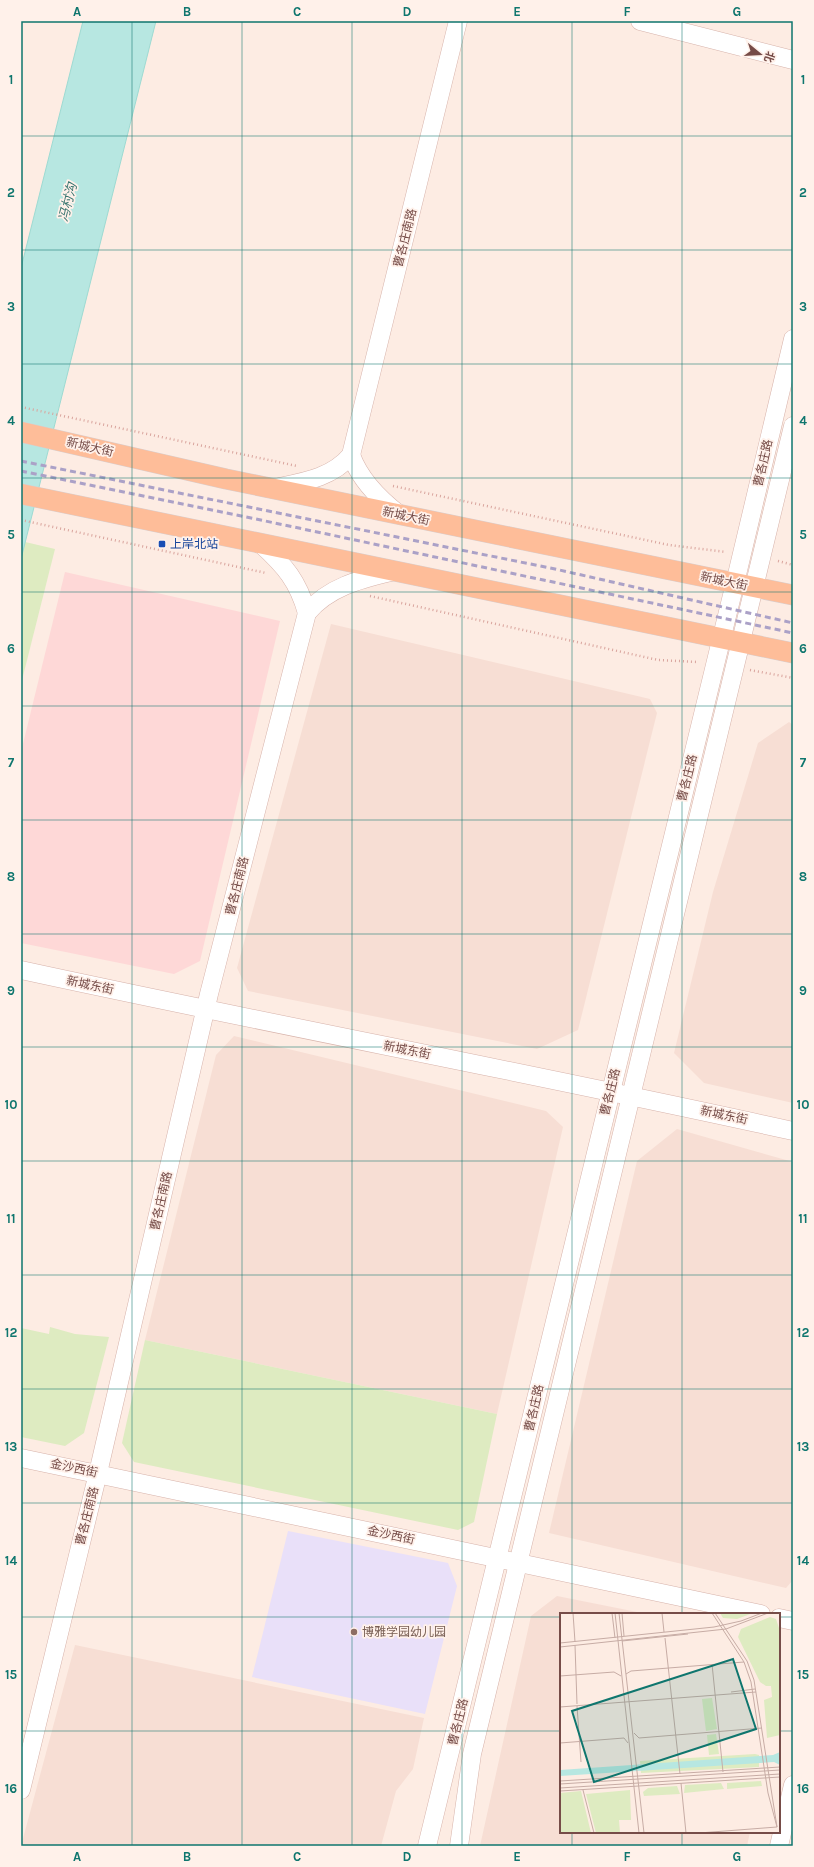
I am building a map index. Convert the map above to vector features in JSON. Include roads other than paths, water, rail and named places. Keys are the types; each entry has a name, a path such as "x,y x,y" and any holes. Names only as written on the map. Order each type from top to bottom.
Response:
{"main road":[{"name":"新城大街","path":"21,432 270,488 793,595"},
{"path":"21,494 793,652"}],"street":[{"name":"曹各庄南路","path":"352,455 458,21"},
{"path":"640,21 793,60"},
{"name":"曹各庄路","path":"745,585 742,554 793,339"},
{"name":"曹各庄路","path":"427,1846 498,1558 610,1090 716,663 731,639 745,585 761,558 793,426"},
{"path":"352,455 355,465 365,480 385,503 400,515"},
{"path":"270,488 302,483 327,475 344,464 352,455"},
{"name":"曹各庄南路","path":"261,544 279,561 293,578 302,594 307,613"},
{"name":"曹各庄南路","path":"21,1790 98,1473 206,1010 307,613 315,602 338,588 359,580 395,571"},
{"name":"曹各庄路","path":"459,1846 472,1754 734,667 731,639"},
{"name":"新城东街","path":"21,970 206,1010 610,1090 793,1131"},
{"name":"金沙西街","path":"21,1458 98,1473 756,1613"},
{"path":"780,1618 793,1621"},
{"path":"779,1846 793,1784"}],"water":[{"name":"冯村沟","path":"83,21 156,21 21,559 21,268"}],"railway":[{"path":"21,461 555,569 793,623"},
{"path":"21,471 256,519 793,633"}],"place":[{"name":"上岸北站","path":"162,544"},
{"name":"博雅学园幼儿园","path":"354,1632"}]}
